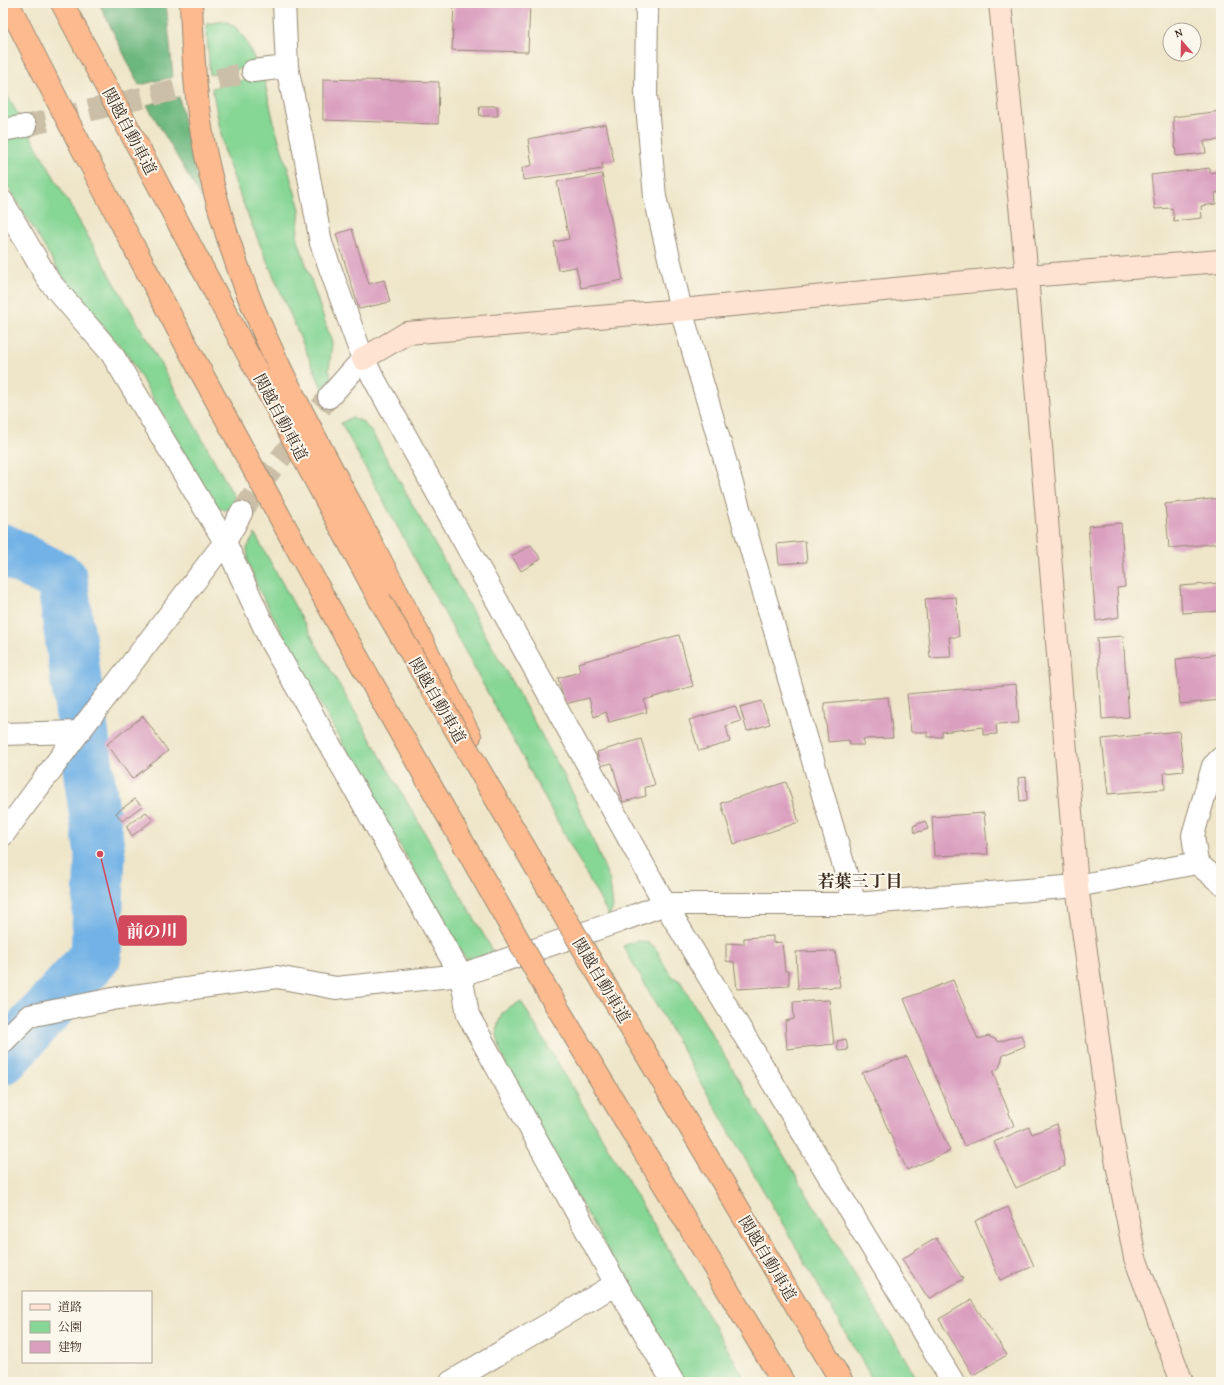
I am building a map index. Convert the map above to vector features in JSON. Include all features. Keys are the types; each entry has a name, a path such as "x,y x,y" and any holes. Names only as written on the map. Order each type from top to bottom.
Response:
{"highway":[{"path":"8,3 112,204 223,413 339,625 548,992 783,1382"},
{"name":"関越自動車道","path":"62,3 270,396 389,596 542,879 842,1382"},
{"path":"191,3 193,59 199,115 210,172 227,235 248,293 274,356 302,411 389,596"},
{"path":"3,28 112,204"}],"street":[{"path":"284,3 287,66 321,243 363,359 665,904 953,1382"},
{"path":"648,3 646,94 655,197 681,310 855,904"},
{"path":"1000,3 1027,276 1076,886 1110,1127 1135,1258 1182,1382"},
{"path":"253,71 287,66"},
{"path":"3,130 25,126"},
{"path":"3,202 48,281 112,354 225,542 271,642 461,975 468,1014 616,1284 673,1382"},
{"path":"329,397 363,359 407,333 681,310 1027,276 1221,261"},
{"path":"3,835 79,732 225,542 241,513"},
{"path":"3,734 79,732"},
{"path":"1221,758 1214,766 1193,835 1196,863 1221,883"},
{"path":"3,1042 29,1016 118,998 277,977 336,988 461,975 620,921 665,904 855,904 1076,886 1196,863"},
{"path":"451,1382 616,1284"}],"green space":[{"path":"99,3 166,3 173,77 139,85"},
{"path":"225,21 236,28 245,39 257,65 210,75 206,24"},
{"path":"263,75 275,127 300,209 297,237 332,343 329,370 333,383 325,395 241,198 225,154 212,88"},
{"path":"3,89 22,121 3,124"},
{"path":"179,97 187,138 202,199 147,105"},
{"path":"27,130 140,327 240,507 225,510 214,505 128,355 60,273 3,178 3,135"},
{"path":"352,417 363,422 373,434 565,777 610,881 613,908 609,916 341,423"},
{"path":"255,534 322,655 497,958 476,967 461,953 319,702 257,586 248,562 247,548"},
{"path":"636,941 644,942 655,947 666,968 680,981 919,1382 874,1382 623,946"},
{"path":"521,1001 747,1382 682,1382 514,1084 501,1053 496,1030 502,1013"}],"building":[{"path":"454,3 530,3 528,52 452,50"},
{"path":"323,79 439,82 438,124 323,120"},
{"path":"479,106 497,106 498,116 480,116"},
{"path":"1221,111 1221,140 1204,141 1206,153 1176,156 1173,117"},
{"path":"606,124 614,162 602,163 603,169 523,180 522,168 532,165 528,139"},
{"path":"1210,168 1210,173 1221,171 1221,192 1215,193 1216,204 1201,206 1202,218 1174,221 1172,208 1155,209 1151,175"},
{"path":"602,174 623,280 581,288 576,267 558,270 554,242 569,239 557,182"},
{"path":"352,229 369,284 384,280 390,302 359,309 336,234"},
{"path":"1221,498 1221,543 1169,548 1165,504"},
{"path":"1121,523 1125,587 1117,588 1119,617 1096,621 1088,526"},
{"path":"805,541 807,562 779,564 777,544"},
{"path":"531,545 541,559 521,571 512,556"},
{"path":"1221,583 1221,611 1182,613 1180,586"},
{"path":"956,597 959,637 949,637 951,657 930,658 925,599"},
{"path":"679,635 693,686 644,700 647,712 609,722 606,712 594,717 589,698 565,704 558,678 580,672 578,663"},
{"path":"1123,636 1129,717 1102,719 1097,638"},
{"path":"1221,654 1221,700 1180,704 1176,659"},
{"path":"1016,684 1019,723 996,724 997,734 983,735 983,727 942,732 942,737 927,737 927,732 911,732 907,694"},
{"path":"888,697 893,738 863,739 864,745 850,745 849,740 828,742 824,703"},
{"path":"761,701 770,724 747,731 740,707"},
{"path":"735,706 741,721 726,726 730,742 699,751 689,720"},
{"path":"143,716 168,751 132,779 107,744"},
{"path":"1179,731 1184,771 1164,773 1165,789 1108,794 1102,739"},
{"path":"641,739 655,785 645,787 646,796 623,802 612,763 600,766 597,752"},
{"path":"1026,777 1027,800 1020,801 1018,778"},
{"path":"786,782 799,822 734,844 721,803"},
{"path":"135,799 142,806 122,821 116,813"},
{"path":"146,812 153,820 132,836 126,826"},
{"path":"984,813 988,854 934,856 932,817"},
{"path":"925,821 928,829 915,833 913,826"},
{"path":"773,936 773,943 782,942 785,971 789,972 789,986 737,989 734,962 726,961 726,943 744,944 744,938"},
{"path":"835,951 840,987 798,989 796,952"},
{"path":"953,980 978,1039 988,1036 998,1042 1021,1035 1025,1046 1003,1055 999,1068 993,1072 1014,1126 964,1146 904,999"},
{"path":"829,1000 834,1044 787,1049 785,1021 794,1019 793,1002"},
{"path":"846,1039 848,1050 838,1051 837,1041"},
{"path":"907,1056 950,1151 907,1170 862,1073"},
{"path":"1057,1124 1065,1166 1016,1188 994,1142 1029,1127 1032,1134"},
{"path":"1008,1207 1034,1266 1000,1280 975,1221"},
{"path":"936,1238 963,1279 929,1299 902,1259"},
{"path":"971,1300 1007,1355 973,1375 939,1319"}],"waterway":[{"path":"3,549 62,579 100,854 96,956 3,1059"}],"tunnel":[{"path":"25,126 253,71"},
{"path":"241,513 268,474 329,397"}],"place":[{"name":"前の川","path":"100,854"}],"district":[{"name":"若葉三丁目","path":"860,881"}]}
